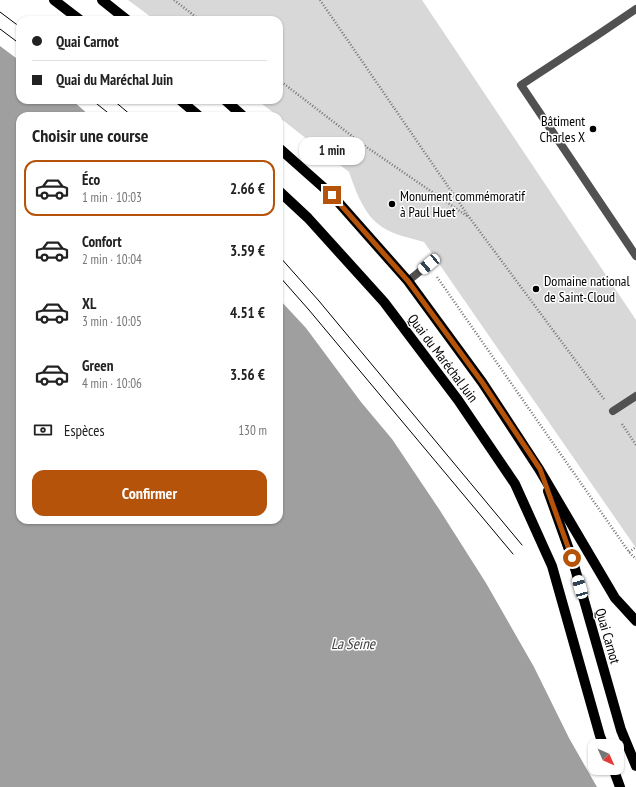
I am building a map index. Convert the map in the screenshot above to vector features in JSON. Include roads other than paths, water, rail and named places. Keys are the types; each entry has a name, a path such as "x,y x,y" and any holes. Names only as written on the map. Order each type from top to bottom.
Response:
{"main road":[{"path":"54,0 75,16"},
{"path":"102,0 122,16"},
{"path":"185,104 194,112"},
{"path":"230,104 238,112"},
{"name":"Quai du Maréchal Juin","path":"283,152 332,195 408,281 482,382 540,469"},
{"name":"Quai du Maréchal Juin","path":"283,195 308,218 384,302 458,400 515,484 552,566 601,739"},
{"path":"540,469 615,598 636,621"},
{"name":"Quai Carnot","path":"540,469 572,558 621,730 636,766"},
{"path":"616,775 620,787"}],"lane":[{"path":"636,9 521,84 636,256"},
{"path":"408,281 432,261"},
{"path":"613,411 636,396"}],"water":[{"name":"La Seine","path":"0,46 16,58 16,104 76,104 86,112 16,112 16,524 283,524 283,303 306,328 361,402 392,439 439,509 486,583 534,667 569,738 588,771 588,775 590,775 597,787 0,787"}],"tram line":[{"path":"0,12 16,24"},
{"path":"0,29 16,41"},
{"path":"97,104 107,112"},
{"path":"118,104 127,112"},
{"path":"283,260 319,301 522,545"},
{"path":"283,281 513,554"}],"place":[{"name":"Bâtiment Charles X","path":"593,129"},
{"name":"Monument commémoratif à Paul Huet","path":"392,204"},
{"name":"Domaine national de Saint-Cloud","path":"536,289"}]}
